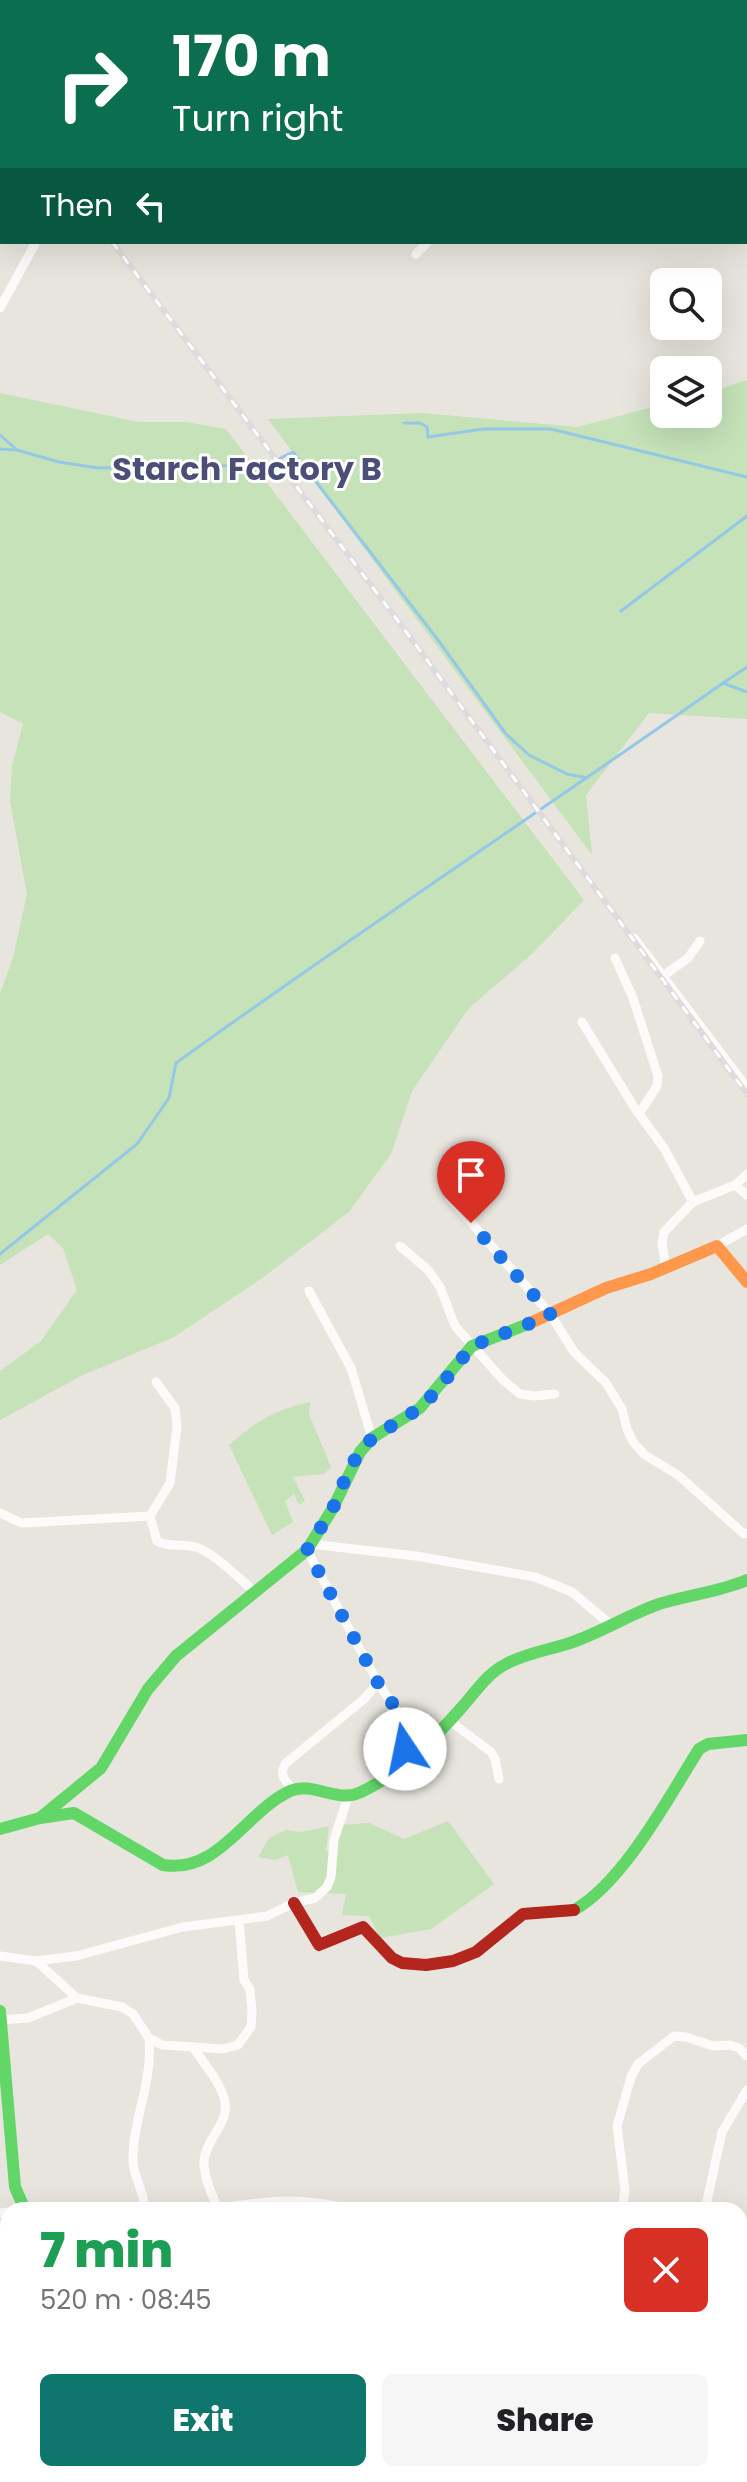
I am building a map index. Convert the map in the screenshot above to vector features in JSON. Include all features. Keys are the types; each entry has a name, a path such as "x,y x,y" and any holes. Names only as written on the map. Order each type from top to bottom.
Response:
{"street":[{"path":"0,308 35,244"},
{"path":"416,254 426,244"},
{"path":"634,938 747,1088"},
{"path":"663,976 688,958 700,941"},
{"path":"615,958 633,998 658,1076 657,1086 639,1114"},
{"path":"582,1022 678,1171 693,1202"},
{"path":"666,1268 662,1244 664,1232 693,1202 735,1185 747,1174"},
{"path":"735,1185 747,1195"},
{"path":"450,1198 551,1315 574,1352 606,1383 622,1409 633,1442 645,1455 678,1475 733,1527 747,1533"},
{"path":"40,1818 101,1768 148,1689 176,1656 308,1547 333,1508 351,1465 372,1438 420,1408 472,1346 551,1315 606,1288 666,1268 747,1229"},
{"path":"400,1246 428,1270 440,1287 455,1326 520,1394 555,1394"},
{"path":"717,1246 747,1282"},
{"path":"309,1291 351,1368 372,1438"},
{"path":"156,1382 172,1401 177,1427 170,1483 150,1516 157,1541 163,1545 188,1545 202,1549 254,1591"},
{"path":"0,1513 22,1523 150,1516"},
{"path":"308,1547 425,1557 535,1577 572,1592 611,1625"},
{"path":"308,1547 378,1683 406,1724 406,1764"},
{"path":"0,1829 40,1818 77,1814 163,1865 178,1869 197,1863 275,1799 292,1789 348,1797 360,1793 406,1764 450,1721 488,1677 508,1663 575,1642 661,1604 706,1595 747,1580"},
{"path":"292,1789 282,1778 281,1771 285,1764 364,1699 378,1683"},
{"path":"450,1721 491,1752 499,1779"},
{"path":"294,1903 319,1945 363,1927 391,1957 401,1962 451,1962 486,1946 523,1914 571,1911 586,1903 637,1846 699,1749 708,1744 747,1740"},
{"path":"0,1956 36,1961 76,1956 183,1927 267,1916 294,1903 315,1898 327,1887 334,1840 348,1797"},
{"path":"36,1961 77,1998 122,2007 133,2014 149,2038 162,2045 223,2049 238,2045 251,2027 250,1990 244,1980 239,1920"},
{"path":"16,2202 1,2015 28,2018 77,1998"},
{"path":"623,2202 625,2190 617,2126 631,2077 638,2064 674,2036 713,2046 730,2045 747,2056"},
{"path":"144,2202 133,2161 150,2073 149,2038"},
{"path":"193,2047 225,2102 225,2115 208,2143 204,2159 204,2171 215,2202"},
{"path":"707,2202 722,2132 747,2090"},
{"path":"15,2187 22,2202"},
{"path":"250,2202 321,2202"}],"green space":[{"path":"747,380 747,719 649,713 586,795 592,855 268,419 422,413 577,427 650,408 650,428 722,428 722,388"},
{"path":"0,393 138,422 186,422 226,429 584,900 533,953 469,1008 412,1091 391,1154 349,1212 261,1279 174,1337 83,1375 0,1420 0,1371 41,1341 77,1290 63,1248 48,1234 0,1265 0,993 13,958 27,894 10,801 12,766 23,724 0,712"},
{"path":"310,1402 309,1414 331,1467 324,1474 293,1477 305,1501 299,1505 294,1494 285,1501 293,1522 272,1535 229,1445 266,1418"},
{"path":"448,1821 494,1884 431,1929 380,1938 369,1916 342,1915 346,1894 298,1892 288,1855 275,1860 258,1857 269,1838 286,1830 301,1832 329,1826 326,1851 336,1849 340,1825 369,1823 404,1839"}],"waterway":[{"path":"404,423 420,423 427,427 428,437 483,429 551,429 747,477"},
{"path":"0,435 17,450 59,462 98,468 266,465 293,452 506,734 529,755 567,774 588,778"},
{"path":"0,449 16,450"},
{"path":"621,611 747,516"},
{"path":"723,683 747,667"},
{"path":"0,1254 137,1144 169,1098 176,1063 723,683 747,692"}],"railway":[{"path":"114,244 401,625 747,1094"}],"traffic: fast":[{"path":"40,1818 101,1768 148,1689 176,1656 307,1550 333,1508 360,1452 372,1438 420,1408 472,1346 528,1324"},
{"path":"0,1829 74,1813 163,1865 183,1865 200,1860 216,1851 259,1813 290,1791 308,1789 343,1796 361,1792 375,1784 429,1743 488,1677 506,1664 581,1639 659,1604 747,1580"},
{"path":"574,1910 592,1897 627,1860 699,1749 708,1744 747,1740"},
{"path":"0,2011 15,2187 22,2202"}],"traffic: slow":[{"path":"528,1324 606,1288 651,1274 717,1246 747,1282"}],"traffic: jam":[{"path":"294,1903 319,1945 363,1927 392,1958 402,1963 426,1965 453,1961 476,1952 523,1914 574,1910"}],"district":[{"name":"Starch Factory B","path":"247,469"}],"route":[{"path":"405,1749 407,1728 404,1720 378,1683 307,1550 333,1508 351,1465 372,1438 420,1408 472,1346 551,1315 471,1223"}]}
